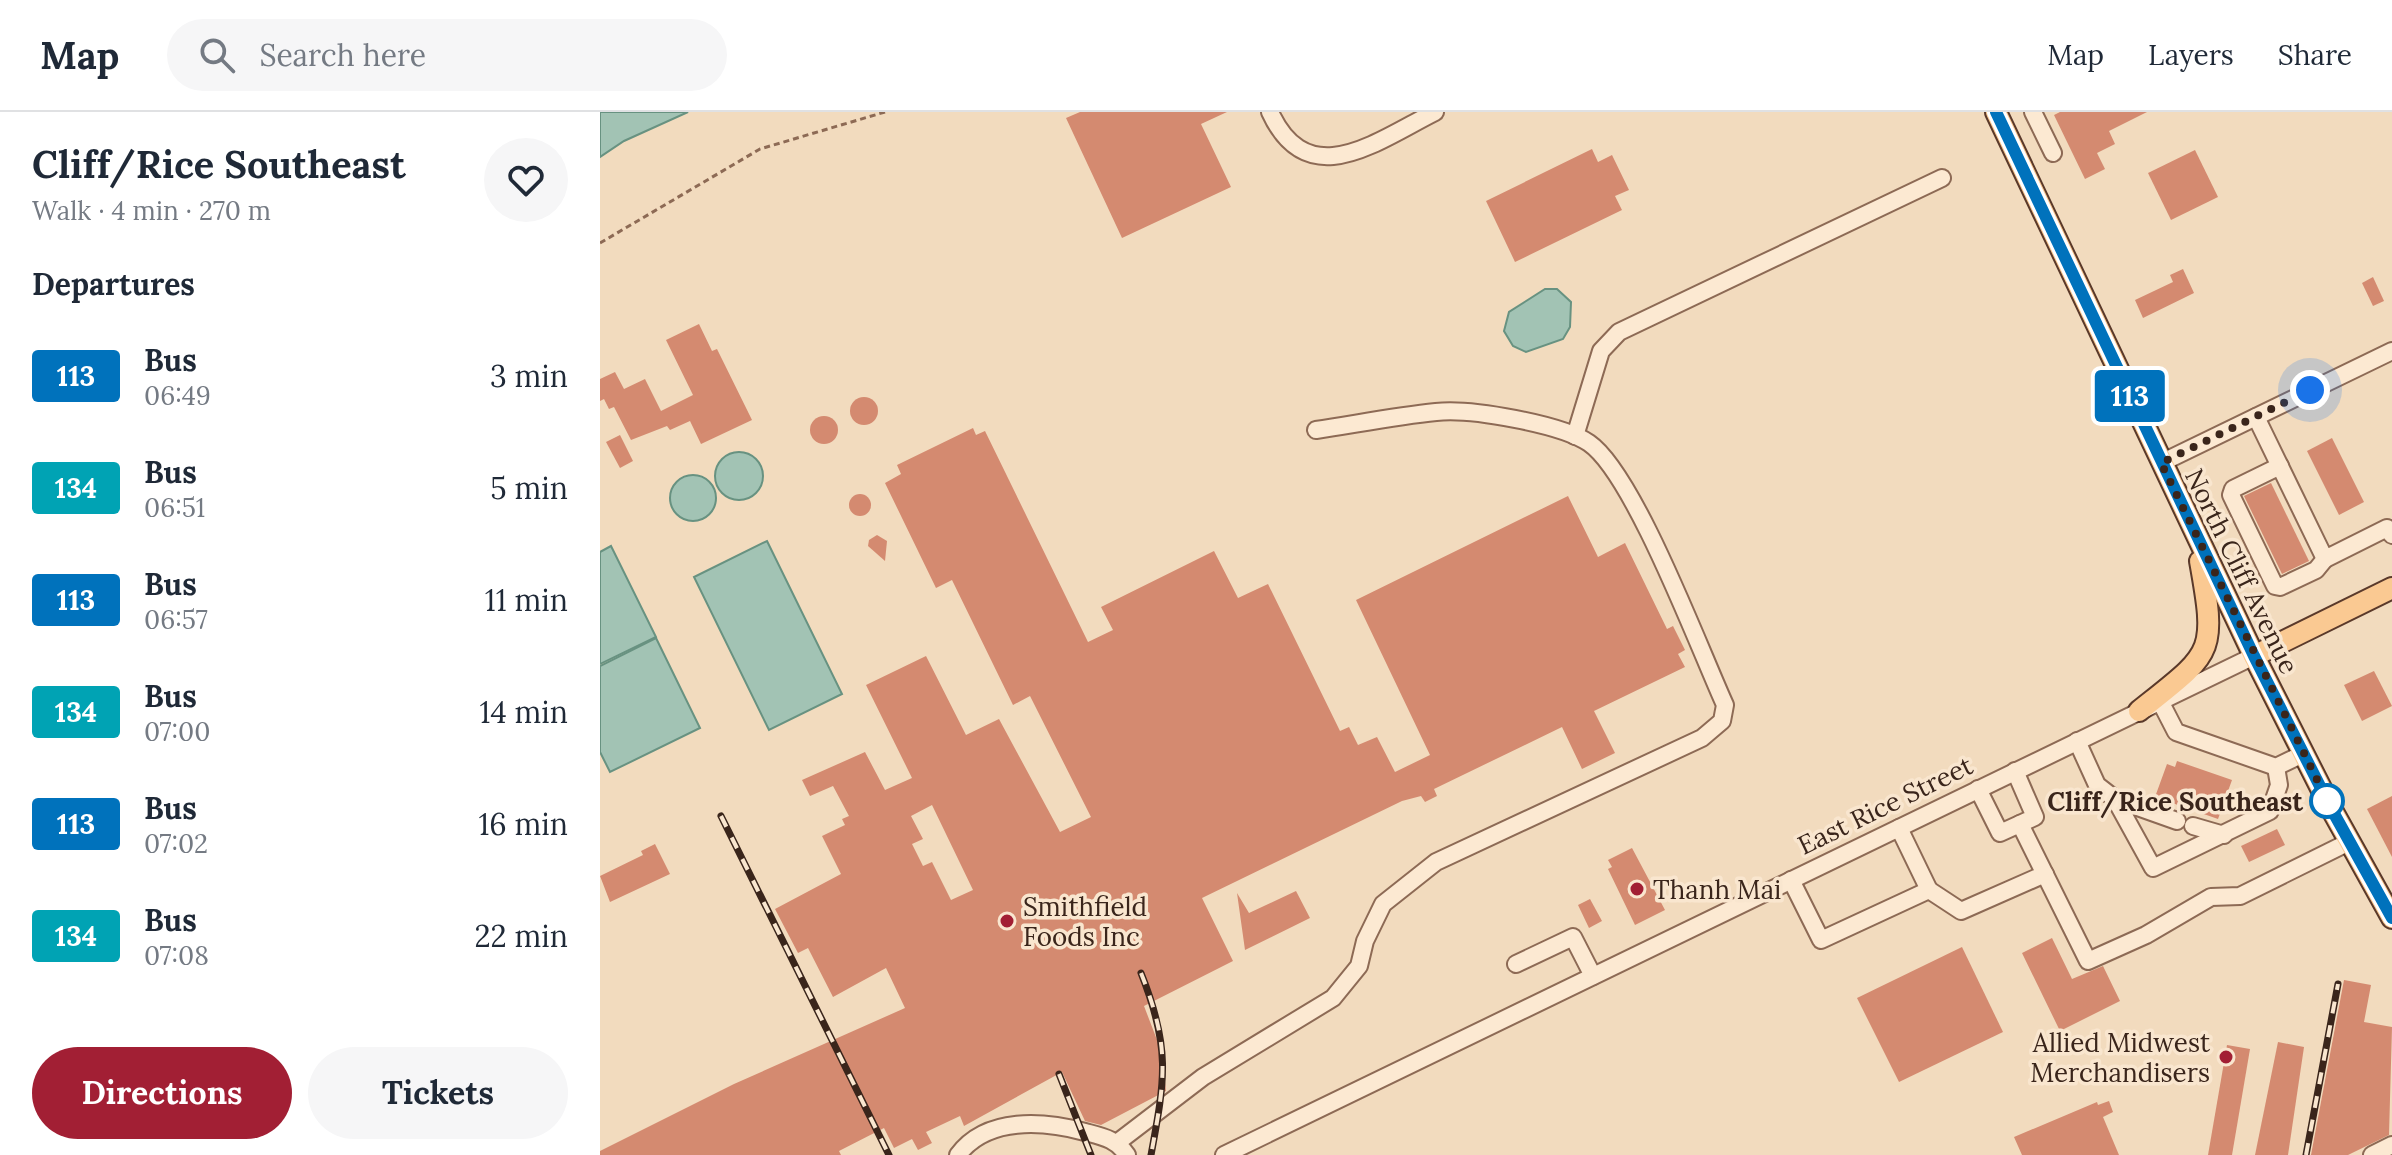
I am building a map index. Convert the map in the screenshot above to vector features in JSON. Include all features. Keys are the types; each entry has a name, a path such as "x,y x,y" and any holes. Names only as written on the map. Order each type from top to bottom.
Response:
{"main road":[{"name":"North Cliff Avenue","path":"1996,112 2254,656 2349,842 2392,918"},
{"path":"2139,711 2192,667 2205,649 2210,620 2196,537"},
{"name":"East Rice Street","path":"2254,656 2392,588"}],"street":[{"path":"1270,112 1291,146 1317,158 1354,153 1435,112"},
{"path":"2033,112 2053,153"},
{"path":"1575,436 1601,351 1619,332 1942,178"},
{"path":"2161,463 2392,351"},
{"path":"958,1155 965,1146 1000,1128 1030,1122 1063,1126 1123,1148 1203,1077 1333,998 1359,966 1365,941 1383,904 1436,862 1657,761 1702,738 1722,721 1725,705 1639,513 1615,473 1591,444 1563,430 1515,420 1440,411 1316,430"},
{"path":"2256,417 2325,559"},
{"path":"2280,466 2233,489 2231,495 2275,586 2280,587 2316,570 2325,559 2387,528 2392,535"},
{"name":"East Rice Street","path":"1226,1154 2254,656"},
{"path":"2160,701 2176,732 2276,767 2303,754"},
{"path":"2077,741 2097,785 2115,799 2177,821"},
{"path":"2115,799 2153,868 2270,811 2279,785 2276,767"},
{"path":"1978,789 2000,833 2035,817 2015,771"},
{"path":"2020,824 2088,961 2146,935 2211,897 2240,896 2349,842"},
{"path":"2193,826 2224,835"},
{"path":"1899,828 1929,890 1961,911 2045,874"},
{"path":"1791,880 1821,940 1929,890"},
{"path":"1516,964 1573,937 1593,976"},
{"path":"2372,1155 2392,1145"}],"path":[{"path":"600,243 760,149 885,112"}],"shaded area":[{"path":"600,112 688,112 624,141 600,157"},
{"path":"1545,289 1557,289 1571,302 1570,327 1563,339 1526,352 1513,346 1504,331 1509,312"},
{"path":"739,452 756,459 763,476 756,493 739,500 722,493 715,476 722,459"},
{"path":"693,475 710,481 716,498 710,515 693,521 676,515 670,498 676,481"},
{"path":"767,541 842,694 769,730 694,577"},
{"path":"611,546 656,637 600,664 600,552"},
{"path":"656,638 700,728 610,772 600,752 600,666"}],"building":[{"path":"1080,112 1227,112 1201,124 1231,187 1122,238 1066,118"},
{"path":"2060,112 2147,112 2109,131 2115,144 2097,153 2105,169 2085,179 2054,115"},
{"path":"1592,149 1598,162 1612,155 1629,190 1615,196 1622,210 1515,262 1486,201"},
{"path":"2195,150 2218,197 2171,220 2148,173"},
{"path":"2183,269 2194,293 2143,318 2135,300 2173,282 2170,275"},
{"path":"2373,277 2384,301 2373,306 2362,283"},
{"path":"699,324 712,351 717,349 752,420 701,444 690,421 670,430 667,426 631,440 614,407 609,409 604,399 600,401 600,379 615,372 624,389 645,379 661,411 693,395 666,340"},
{"path":"864,397 874,401 878,411 874,421 864,425 854,421 850,411 854,401"},
{"path":"824,416 834,420 838,430 834,440 824,444 814,440 810,430 814,420"},
{"path":"973,428 976,435 985,431 1088,642 1113,630 1101,607 1214,551 1238,598 1268,584 1340,731 1349,727 1358,745 1377,737 1395,772 1430,755 1356,600 1568,496 1598,557 1625,543 1667,629 1673,626 1685,650 1678,654 1685,667 1594,711 1615,753 1582,769 1562,727 1434,789 1437,796 1425,802 1421,796 1402,801 1202,898 1233,961 1144,1006 1162,1053 1166,1091 1101,1125 1085,1121 1062,1072 964,1126 960,1116 926,1132 932,1143 918,1150 912,1139 894,1148 884,1128 839,1151 841,1155 600,1155 600,1151 734,1084 905,1008 886,968 833,997 808,948 798,953 775,909 841,874 822,836 845,825 842,819 849,816 833,786 810,796 802,780 865,752 885,790 912,778 866,685 926,656 966,735 999,719 1060,832 1091,817 1030,696 1013,705 952,580 936,588 885,483 901,474 897,465","holes":["932,805 973,890 951,900 932,862 923,866 912,844 923,839 911,816"]},
{"path":"620,435 633,461 620,468 606,442"},
{"path":"2332,438 2364,502 2339,515 2307,451"},
{"path":"2271,483 2309,561 2282,574 2244,496"},
{"path":"860,494 868,497 871,505 868,513 860,516 852,513 849,505 852,497"},
{"path":"877,535 887,541 885,561 868,546 869,540"},
{"path":"2374,671 2392,706 2362,721 2344,685"},
{"path":"2177,761 2232,780 2218,819 2155,797 2167,764 2175,767"},
{"path":"2392,796 2392,857 2367,809"},
{"path":"2277,829 2285,845 2249,862 2241,846"},
{"path":"655,844 670,874 610,902 600,876 643,855 641,851"},
{"name":"Thanh Mai","path":"1632,848 1665,910 1635,925 1608,869 1612,867 1608,860"},
{"path":"1296,891 1310,918 1245,950 1237,893 1249,913"},
{"path":"1590,899 1602,921 1589,928 1578,905"},
{"path":"2052,938 2072,979 2103,966 2120,1001 2060,1031 2022,953"},
{"path":"1962,947 2003,1032 1899,1082 1857,998"},
{"path":"2344,980 2371,985 2364,1022 2392,1027 2389,1135 2348,1155 2311,1155"},
{"path":"2278,1042 2304,1047 2288,1155 2255,1155"},
{"path":"2227,1045 2250,1049 2232,1155 2208,1155"},
{"path":"2109,1101 2113,1112 2103,1117 2119,1155 2022,1155 2014,1137 2097,1102 2098,1105"}],"railway":[{"path":"721,816 889,1155"},
{"path":"1141,973 1151,999 1161,1044 1162,1084 1151,1155"},
{"path":"2306,1155 2338,984"},
{"path":"1059,1074 1091,1155"}],"bus line":[{"name":"113","path":"1996,112 2254,656 2332,810 2392,918"}],"place":[{"name":"Cliff/Rice Southeast","path":"2327,801"},
{"name":"Thanh Mai","path":"1637,889"},
{"name":"Smithfield Foods Inc","path":"1007,921"},
{"name":"Allied Midwest Merchandisers","path":"2226,1057"}],"route":[{"path":"2310,390 2161,463 2332,810 2327,801"}]}
